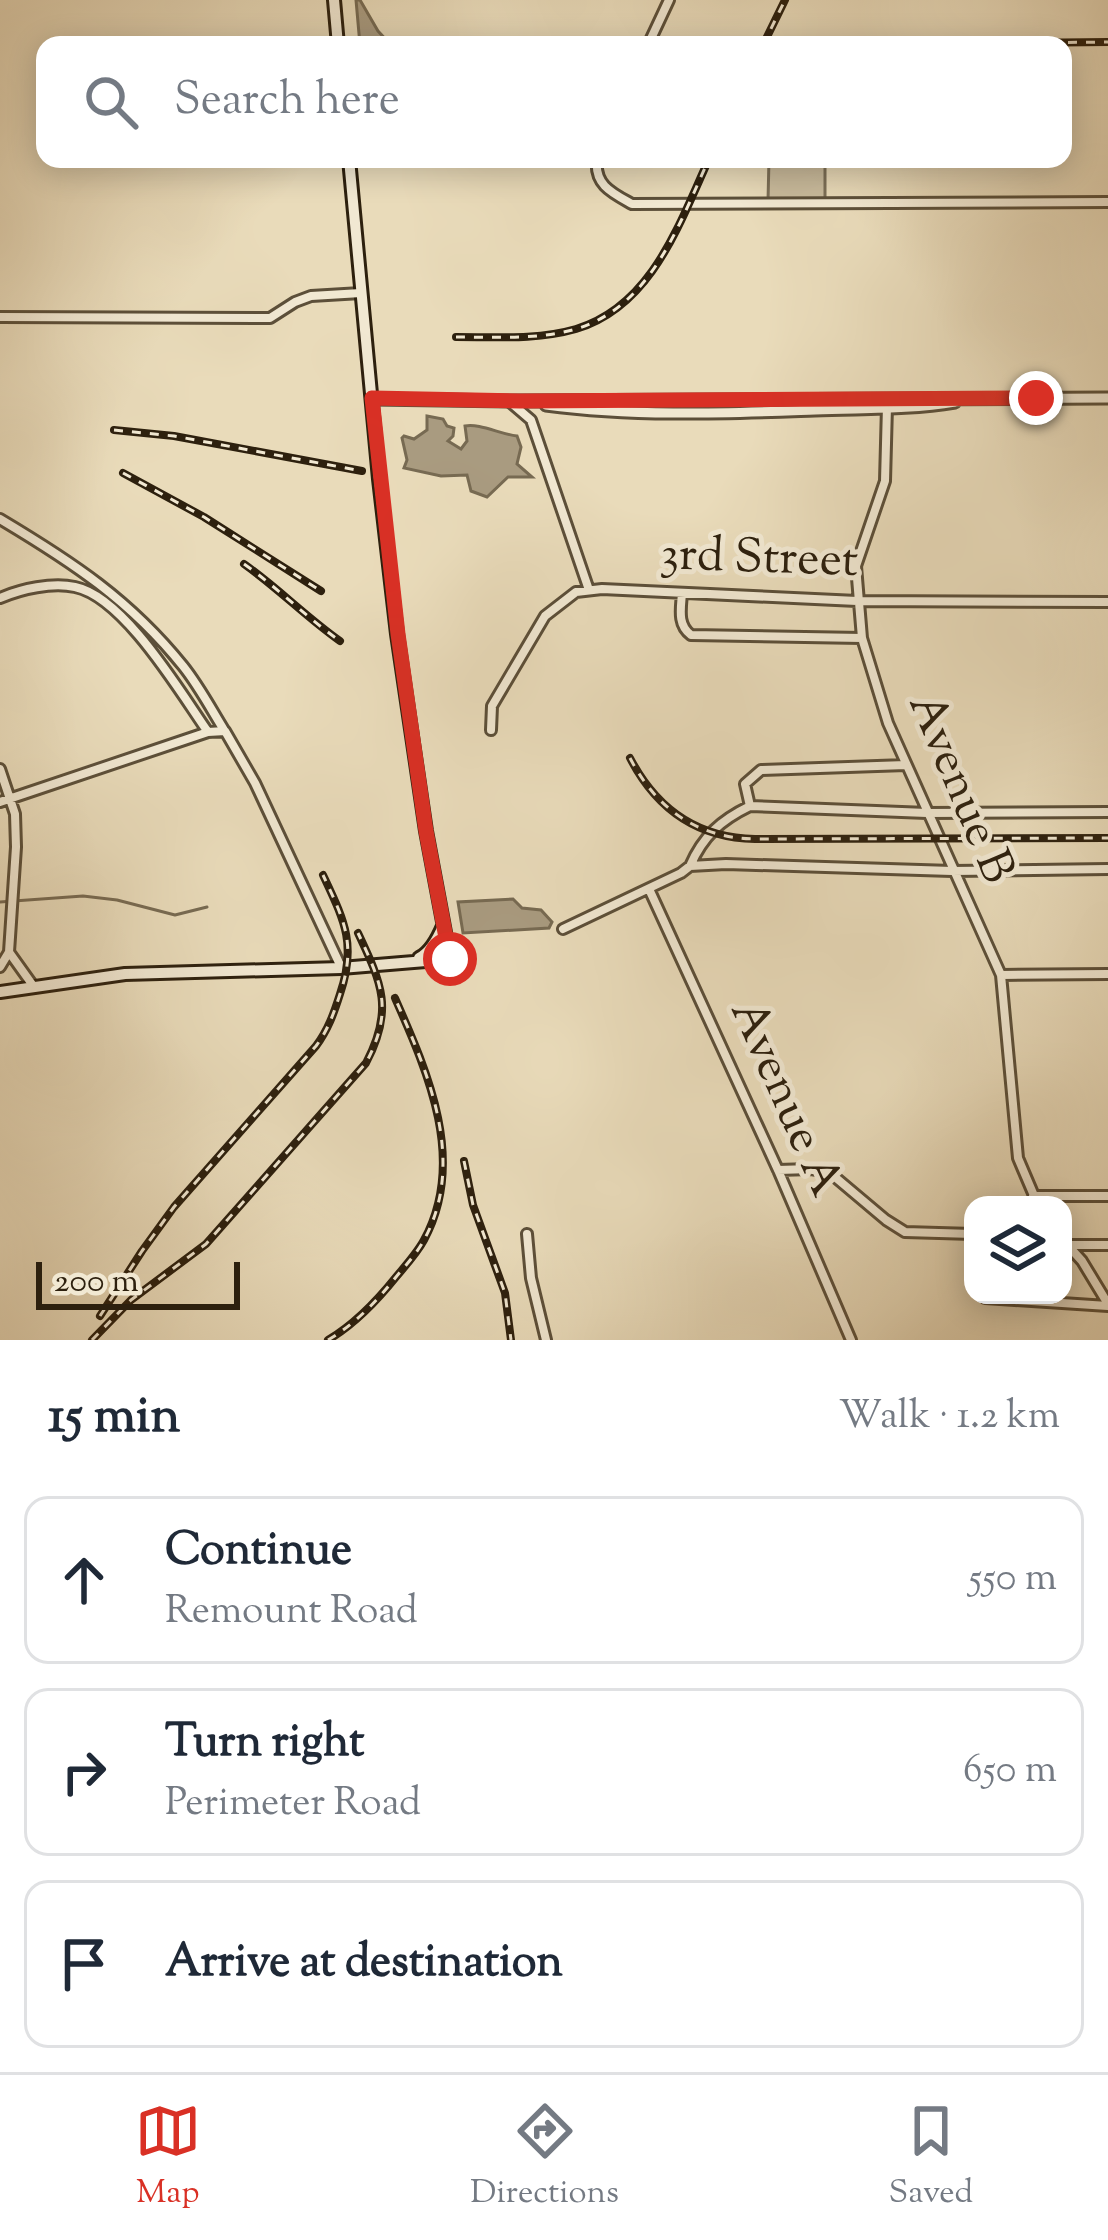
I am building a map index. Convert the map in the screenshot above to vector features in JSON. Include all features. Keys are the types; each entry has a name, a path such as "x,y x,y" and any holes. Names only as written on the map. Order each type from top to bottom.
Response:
{"main road":[{"path":"334,0 337,36"},
{"path":"0,992 125,974 451,963 426,831 398,634 350,168"},
{"path":"407,964 426,955 444,923"}],"street":[{"path":"652,36 669,0"},
{"path":"596,168 605,190 632,205 1108,202"},
{"path":"0,317 270,318 311,296 363,293"},
{"path":"372,398 940,405 978,398 1108,398"},
{"path":"680,399 681,412"},
{"path":"514,401 681,412 887,403"},
{"path":"514,401 531,421 589,590"},
{"name":"Avenue B","path":"887,403 885,481 856,566 862,638 888,723 1001,975 1018,1158 1033,1196"},
{"path":"0,519 107,588 186,669 255,783 341,968"},
{"path":"0,598 52,586 76,587 95,596 117,611 145,644 208,732"},
{"name":"3rd Street","path":"491,730 492,706 545,616 576,592 602,589 857,601 1108,602"},
{"path":"682,593 680,617 691,635 862,638"},
{"path":"5,800 208,732 225,731"},
{"path":"750,806 746,784 761,770 906,765"},
{"path":"0,769 5,800 15,814 16,847 9,952 0,967"},
{"path":"690,866 710,833 750,806 927,813 1108,812"},
{"path":"563,929 690,866 1108,869"},
{"name":"Avenue A","path":"650,889 851,1340"},
{"path":"9,952 34,987"},
{"path":"1001,975 1108,974"},
{"path":"778,1170 829,1172 904,1232 964,1234"},
{"path":"1072,1198 1108,1196"},
{"path":"527,1234 531,1278 546,1340"},
{"path":"1072,1243 1108,1245"},
{"path":"1072,1251 1108,1305"},
{"path":"1072,1303 1108,1305"}],"shaded area":[{"path":"356,0 383,36 359,36"},
{"path":"769,168 825,168 825,200 768,201"},
{"path":"427,416 443,419 454,428 448,441 461,449 467,441 465,426 517,436 521,447 517,464 532,477 508,477 487,497 471,491 467,475 441,476 404,468 402,438 414,439 427,430"},
{"path":"513,899 522,908 541,910 552,922 549,928 463,933 458,902"}],"waterway":[{"path":"0,902 83,896 175,915 207,907"}],"railway":[{"path":"767,36 785,0"},
{"path":"1072,42 1108,42"},
{"path":"456,337 547,335 602,318 625,302 660,260 705,168"},
{"path":"114,430 174,436 362,471"},
{"path":"123,473 204,517 321,591"},
{"path":"244,564 340,641"},
{"path":"630,758 652,792 680,817 734,837 1108,838"},
{"path":"100,1316 174,1207 327,1028 345,976 348,946 323,875"},
{"path":"92,1340 131,1300 206,1244 366,1063 380,1028 382,997 358,933"},
{"path":"328,1340 356,1320 388,1286 421,1245 436,1210 442,1179 438,1117 395,998"},
{"path":"464,1161 473,1205 505,1293 511,1340"}],"route":[{"path":"450,959 398,634 372,398 1036,398"}]}
